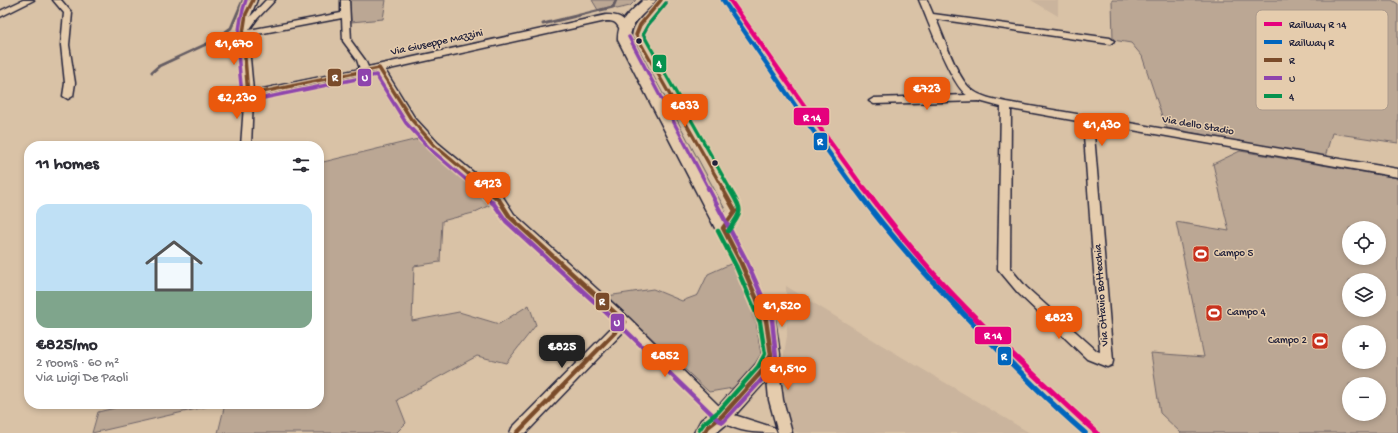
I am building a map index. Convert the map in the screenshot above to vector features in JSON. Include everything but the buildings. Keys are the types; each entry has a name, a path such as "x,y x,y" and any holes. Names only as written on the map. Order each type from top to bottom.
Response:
{"main road":[{"path":"650,0 626,25 624,40 741,263 766,320 771,355 763,370 722,416 708,427 704,433"}],"street":[{"path":"0,14 30,0"},
{"path":"56,0 68,12 65,45 70,83 68,96"},
{"path":"246,141 248,95 243,33 244,21 253,0"},
{"path":"244,21 256,5 263,0"},
{"path":"243,33 254,17 271,0"},
{"path":"346,0 345,15 347,41 361,60 365,71"},
{"path":"923,0 957,77 967,91 979,98"},
{"path":"243,33 345,15"},
{"path":"930,16 1110,41"},
{"name":"Via Giuseppe Mazzini","path":"248,95 606,18 615,18 626,25"},
{"path":"379,68 411,119 434,145 499,200 510,218 625,322 722,416 770,433"},
{"name":"Via dello Stadio","path":"874,102 979,98 1006,105 1398,173"},
{"name":"Via Ottavio Bottecchia","path":"1006,105 1004,269 1022,290 1092,355 1107,361 1088,119"},
{"path":"517,433 625,322"},
{"path":"771,355 776,400 785,433"}],"shaded area":[{"path":"350,0 386,0 383,19 351,22"},
{"path":"592,0 636,0 630,6 617,9 612,6 598,10"},
{"path":"1031,0 1058,0 1058,16"},
{"path":"1112,0 1392,0 1398,4 1398,143 1332,133 1325,157 1167,128 1142,56 1131,43 1113,40"},
{"path":"631,27 633,28 632,36 726,211 722,212 629,36"},
{"path":"422,138 490,198 490,205 473,213 442,221 440,262 414,266 412,321 459,312 499,324 529,305 536,325 506,363 477,356 397,400 406,423 396,433 218,433 224,409 324,409 324,162"},
{"path":"1240,151 1398,178 1398,433 1181,433 1160,413 1151,353 1204,357 1176,222 1229,231 1213,164"},
{"path":"737,261 761,320 763,353 749,377 733,388 709,392 607,296 653,289 682,301 698,295 708,274"},
{"path":"786,286 1030,433 799,433 790,430 780,377 787,336"},
{"path":"111,409 196,409 92,433 98,412"}],"waterway":[{"path":"152,72 159,66 213,41 231,28 243,0"},
{"path":"543,24 613,7 616,0"}],"transit line":[{"name":"U","path":"246,0 239,23 238,35 239,71 244,100 249,101 376,75 406,123 430,149 494,204 506,221 621,326 718,420 723,422 767,374 776,358 772,319 746,260 629,37"},
{"name":"R","path":"253,0 246,14 243,33 248,95 379,68 411,119 434,145 499,200 510,217 625,322 517,433"},
{"name":"R","path":"661,0 640,25 636,35 735,211 723,228 741,263 766,320 771,355 763,370 722,416 708,427 704,433"},
{"path":"730,0 839,155 909,245 976,319 1097,433"},
{"name":"U","path":"645,38 643,34 648,25 666,3"},
{"name":"4","path":"666,3 648,25 643,34 740,208 740,214 728,231"},
{"name":"4","path":"699,430 704,423 718,412 758,367 765,354 760,322 736,266 718,231"}],"rail line":[{"name":"R","path":"723,0 818,139 891,235 930,278 1033,385 1085,433"}],"place":[{"name":"Campo 5","path":"1201,254"},
{"name":"Campo 4","path":"1214,313"},
{"name":"Campo 2","path":"1320,341"}]}
